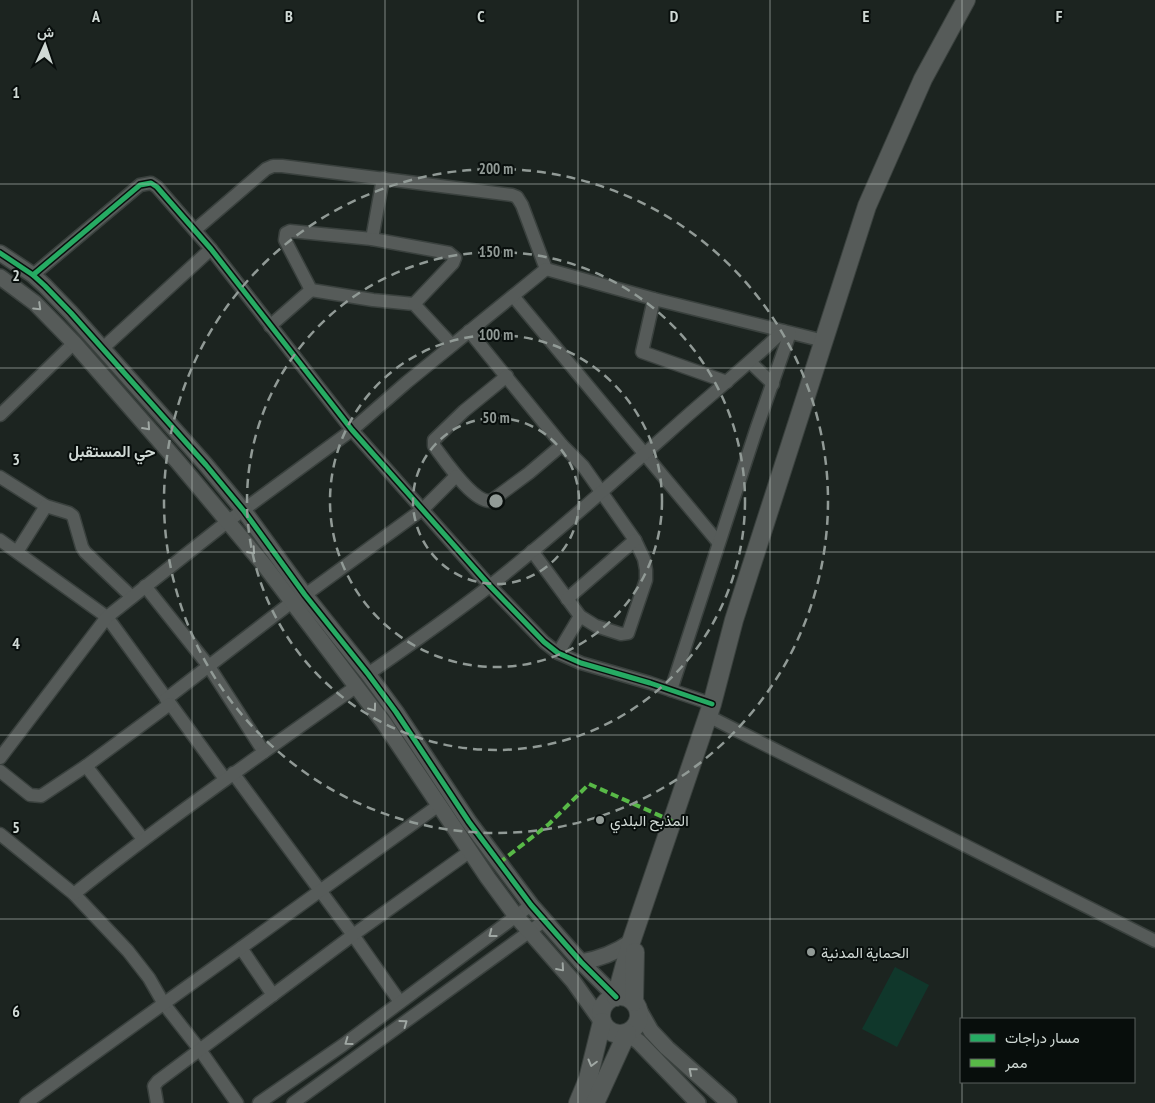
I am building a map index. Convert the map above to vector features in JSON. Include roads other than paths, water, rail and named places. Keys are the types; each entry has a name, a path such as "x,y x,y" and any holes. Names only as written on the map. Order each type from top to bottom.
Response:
{"main road":[{"path":"616,997 631,942 710,710 734,620 867,206 923,80 966,0"},
{"path":"602,1022 605,1027 615,1034 627,1033 632,1030 639,1020 636,1005 634,964 640,920"},
{"path":"578,1103 588,1079 602,1022 602,1009 610,999 616,997 628,998 636,1005"},
{"path":"595,1103 627,1033"}],"street":[{"path":"195,230 262,172 273,166 383,178 517,197 522,205 546,269"},
{"path":"372,239 383,178"},
{"path":"33,275 140,185 151,184 157,187 211,249 352,430 490,586 544,642 558,653 581,663 671,690 1155,942"},
{"path":"311,290 285,240 286,233 290,231 372,239 449,253 454,258 453,263 414,304"},
{"path":"103,348 211,249"},
{"path":"0,253 33,275 71,313 244,511 298,598 470,852 516,916 573,981 602,1022"},
{"path":"546,269 654,299 824,341"},
{"path":"0,758 107,618 227,522 352,430 452,345 546,269"},
{"path":"0,277 34,303 74,344 178,462 264,566 298,598 368,674 396,712 469,822 531,905 616,997"},
{"path":"311,290 373,300 414,304 452,345"},
{"path":"270,326 311,290"},
{"path":"513,296 718,542"},
{"path":"654,299 642,352 727,382"},
{"path":"469,331 562,444 583,466 635,540 644,559 646,580 628,633 621,634 596,626 580,616 532,551"},
{"path":"368,674 490,586 787,332"},
{"path":"671,690 718,542 773,384 787,332"},
{"path":"0,415 74,344"},
{"path":"750,362 773,384"},
{"path":"507,376 464,411 434,440 434,446 456,476 482,500 491,501 529,473 562,444"},
{"path":"0,770 30,795 41,796 86,766 168,701 208,665 423,509 456,476"},
{"path":"0,477 46,506 73,516 85,552 132,597"},
{"path":"17,552 46,506"},
{"path":"0,540 107,618 168,701 319,890 400,1002"},
{"path":"567,599 635,540"},
{"path":"145,586 208,665 264,752"},
{"path":"558,653 580,616"},
{"path":"74,894 143,839 357,686"},
{"path":"86,766 143,839"},
{"path":"26,1103 439,805"},
{"path":"0,834 74,894 128,951 149,978 164,1004 200,1050 237,1103"},
{"path":"157,1103 154,1090 155,1083 353,935 470,852"},
{"path":"259,1103 363,1030 531,905"},
{"path":"293,1103 544,921"},
{"path":"582,962 602,958 622,949 631,942"},
{"path":"240,948 273,995"},
{"path":"636,1005 651,1031 667,1048 729,1103"},
{"path":"363,1030 374,1044"},
{"path":"627,1033 698,1103"}],"place":[{"name":"المذبح البلدي","path":"600,820"},
{"name":"الحماية المدنية","path":"811,952"}],"district":[{"name":"حي المستقبل","path":"112,451"}]}
